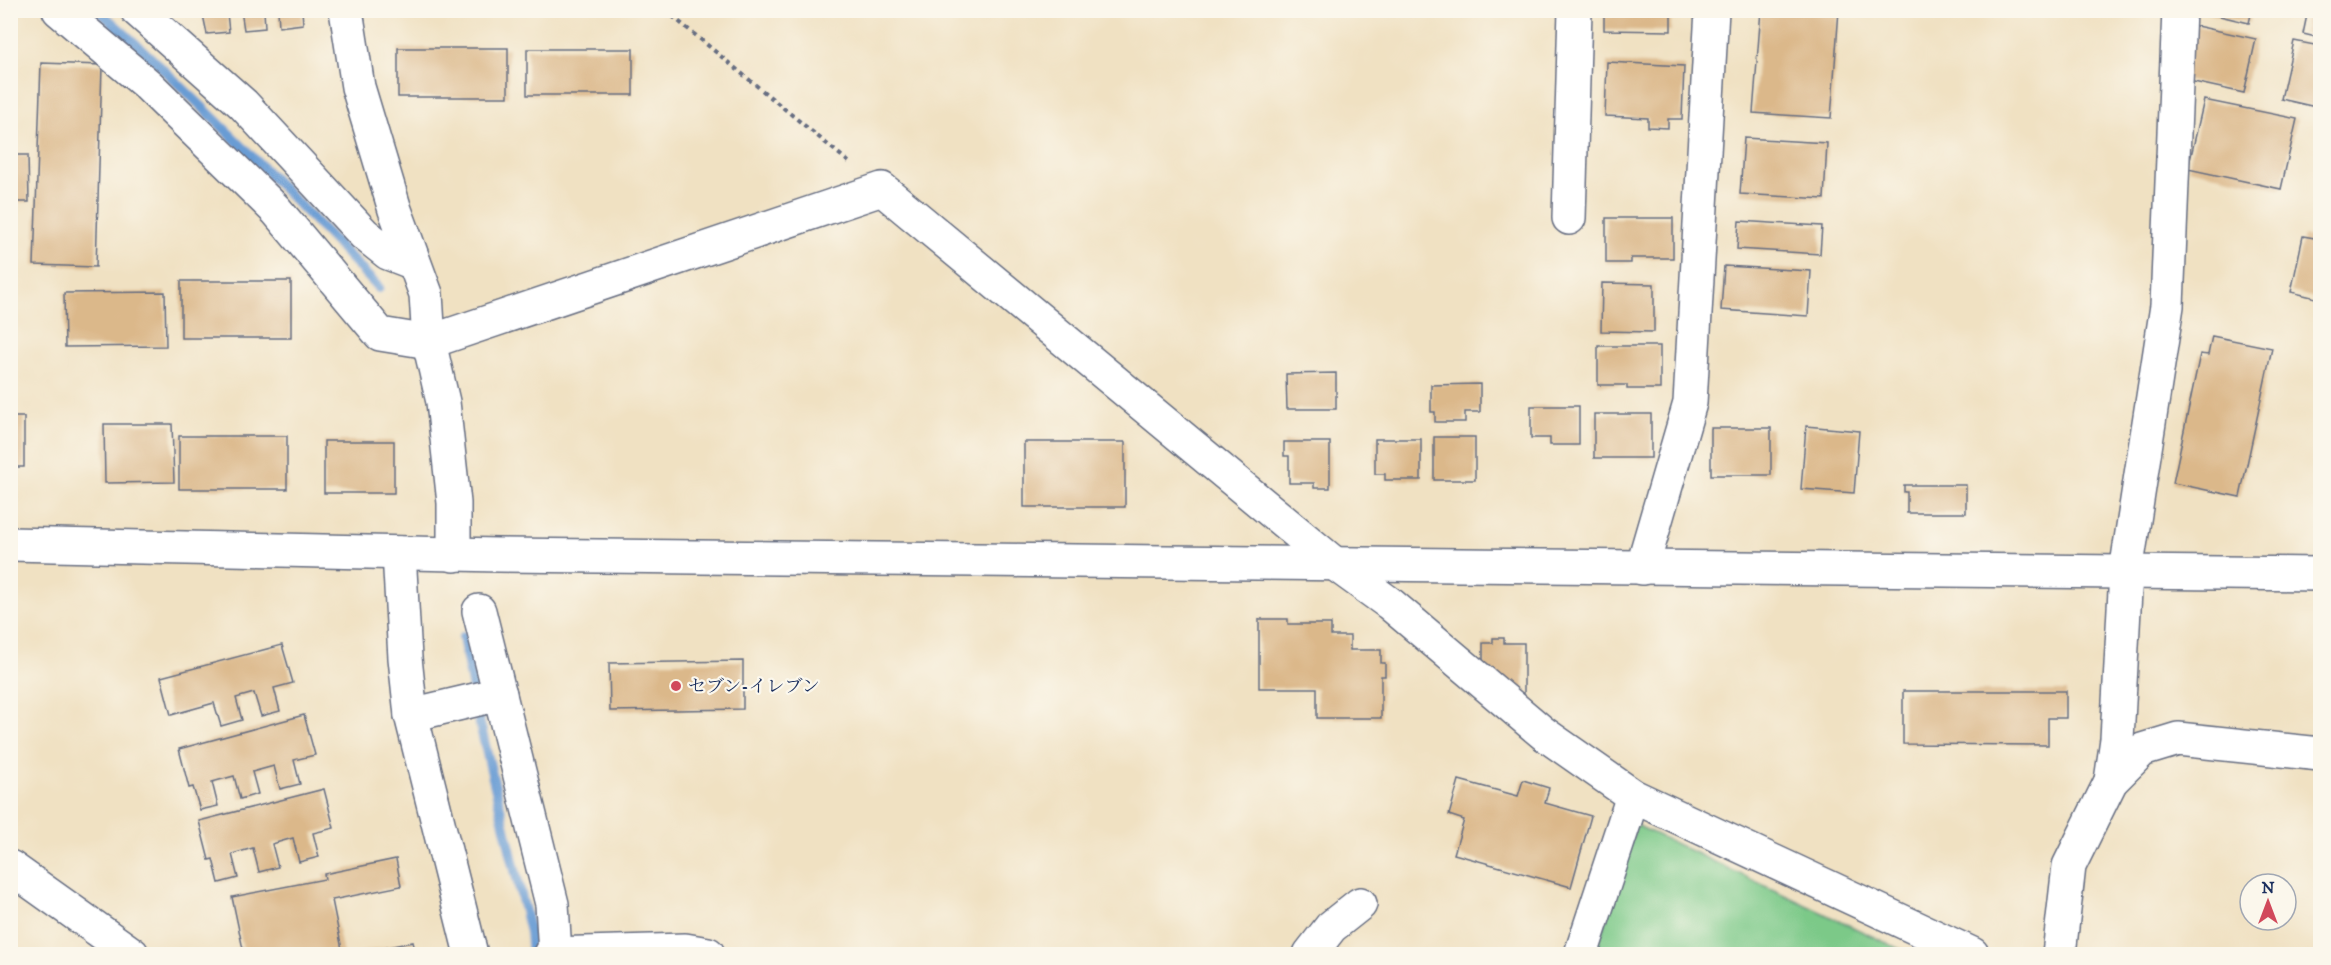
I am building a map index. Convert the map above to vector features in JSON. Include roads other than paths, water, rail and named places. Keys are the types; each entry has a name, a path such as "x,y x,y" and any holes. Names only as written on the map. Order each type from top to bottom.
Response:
{"street":[{"path":"59,10 148,85 276,210 381,334 429,342 882,189 1335,564 1389,603 1543,733 1633,796 1972,954"},
{"path":"138,10 243,104 364,234 388,253 414,263"},
{"path":"346,10 358,87 395,210 426,294 429,342 444,414 454,503 454,555"},
{"path":"1569,218 1575,10"},
{"path":"1642,568 1690,403 1712,10"},
{"path":"2059,954 2069,866 2111,781 2117,739 2126,573 2167,306 2179,10"},
{"path":"10,544 454,555 2320,574"},
{"path":"399,553 411,715 471,954"},
{"path":"479,611 484,697 552,904 555,954"},
{"path":"411,715 484,697"},
{"path":"2111,781 2142,750 2178,739 2320,754"},
{"path":"1581,954 1633,796"},
{"path":"10,867 132,954"},
{"path":"1310,954 1331,927 1360,904"},
{"path":"550,954 685,950 708,954"}],"waterway":[{"path":"98,10 206,111 379,288"},
{"path":"463,637 479,720 530,932 532,954"}],"place":[{"name":"セブン-イレブン","path":"676,686"}]}
